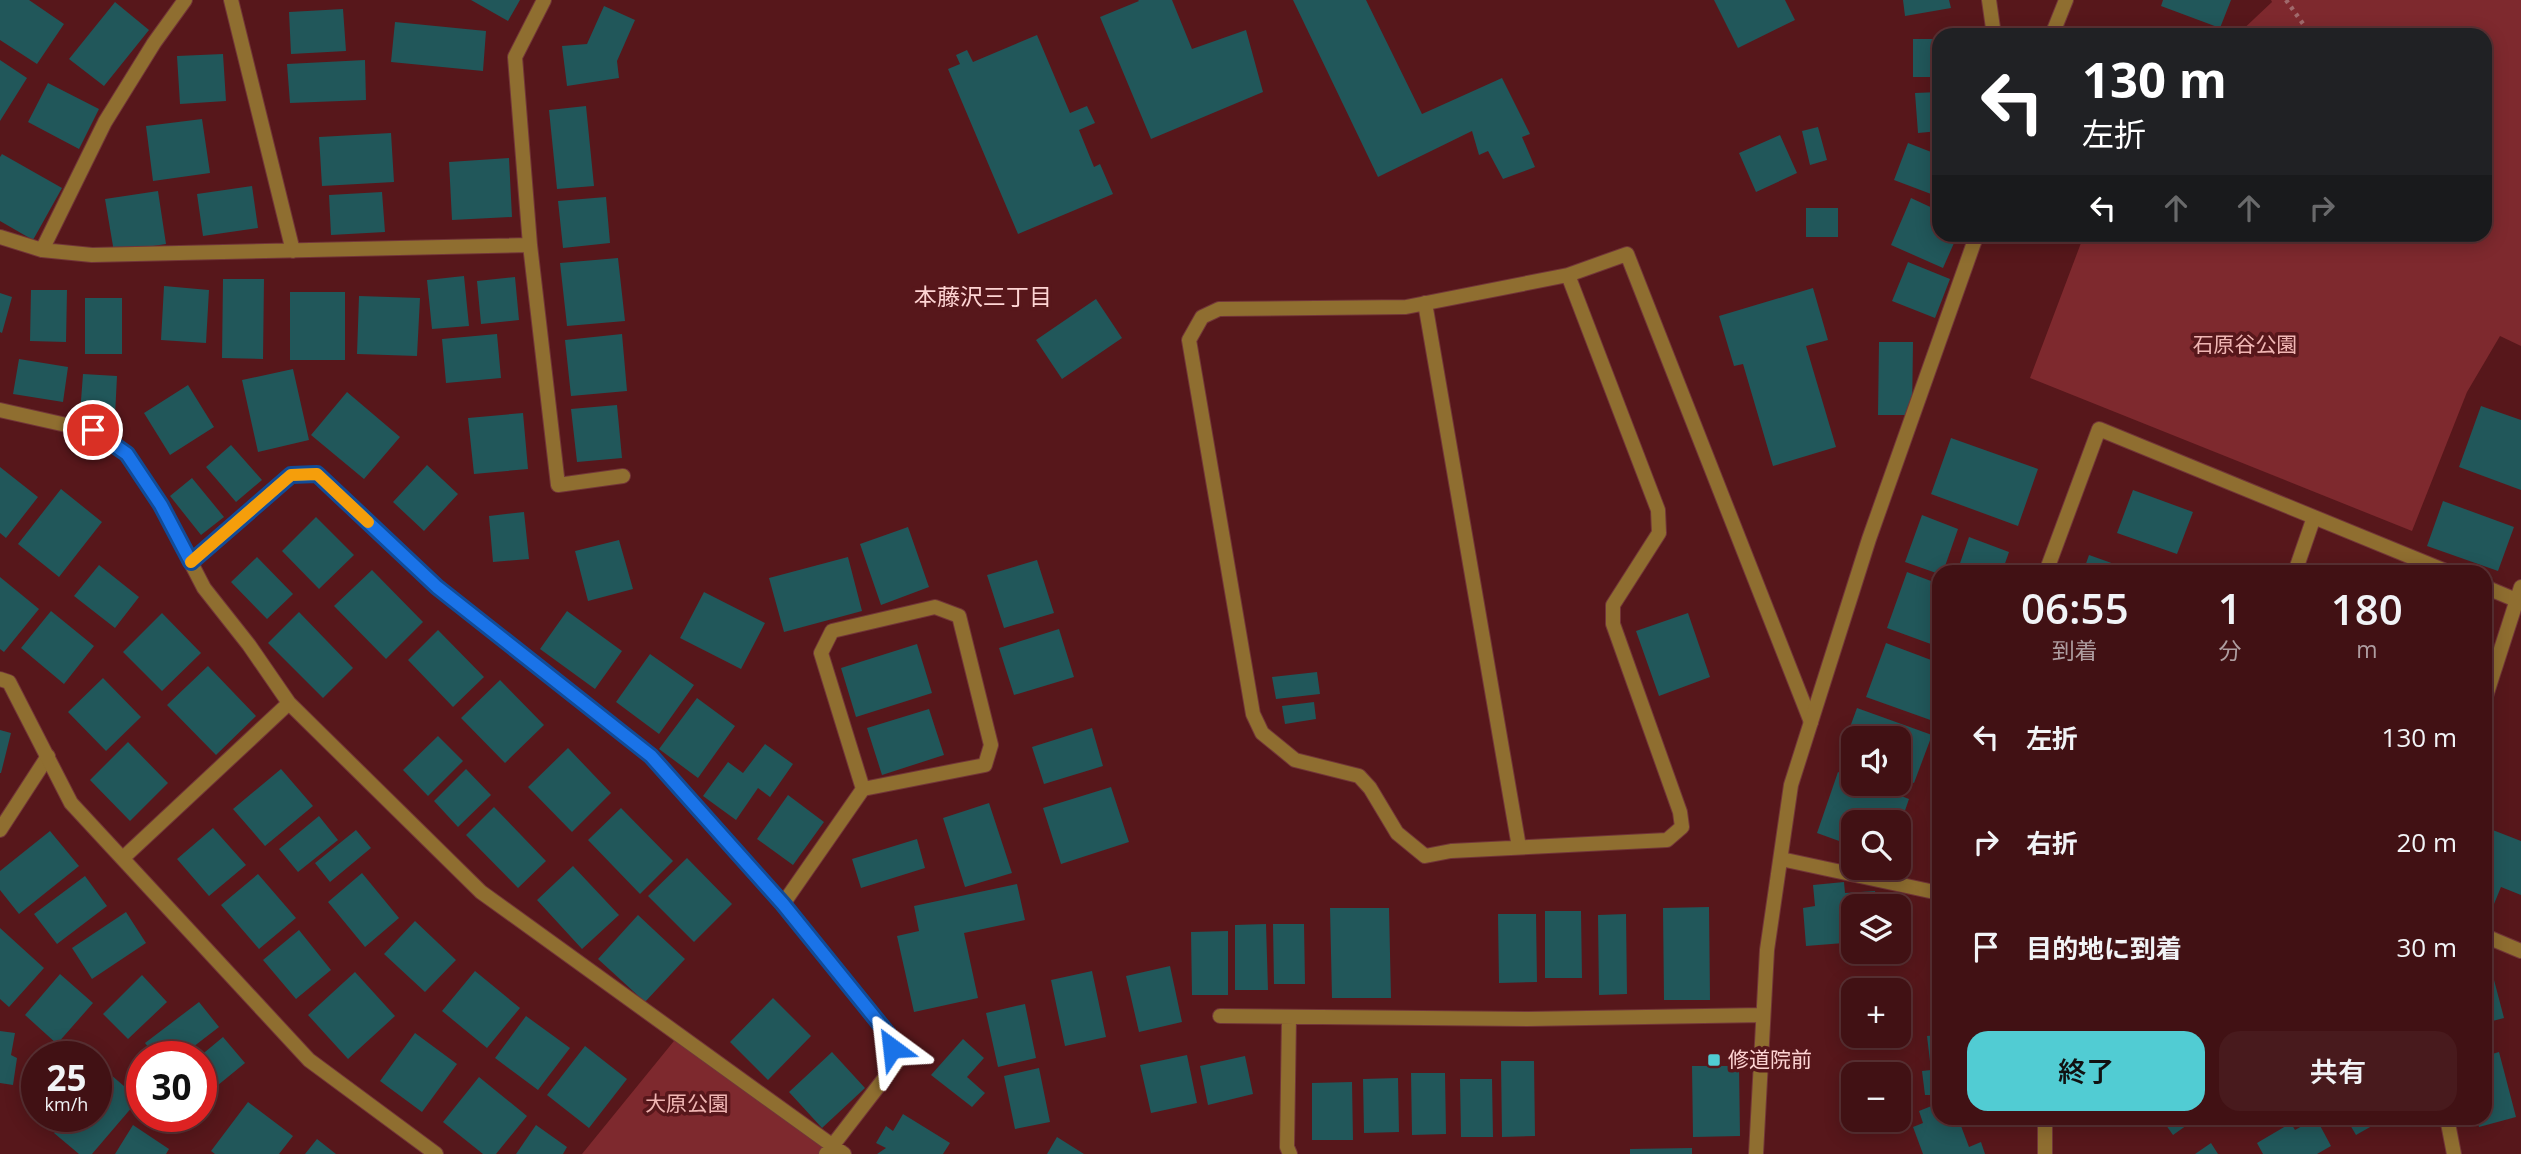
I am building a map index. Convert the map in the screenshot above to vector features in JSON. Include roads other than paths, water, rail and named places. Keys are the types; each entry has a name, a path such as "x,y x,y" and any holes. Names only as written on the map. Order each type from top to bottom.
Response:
{"street":[{"path":"42,250 105,122 153,43 185,0"},
{"path":"231,0 293,251"},
{"path":"544,0 515,57 530,245 558,485 623,476"},
{"path":"1989,0 1993,28"},
{"path":"2055,28 2066,0"},
{"path":"0,237 42,250 92,254 530,245"},
{"path":"1756,1154 1767,950 1791,785 1869,539 1975,242"},
{"path":"1568,275 1658,510 1659,533 1613,605 1613,624 1681,812 1682,827 1667,840 1451,851 1425,856 1397,833 1370,788 1359,776 1295,760 1262,733 1253,714 1189,340 1202,317 1219,309 1406,307 1568,275 1627,254 1811,722"},
{"path":"1425,303 1519,847"},
{"path":"0,410 93,430 127,454 161,505 204,588 249,645 289,704 481,892 834,1151 897,1062 888,1034 783,904 651,756 437,587 317,474 291,475 191,562"},
{"path":"2049,565 2099,429 2431,565"},
{"path":"2297,565 2314,517"},
{"path":"2492,589 2520,597 2492,679"},
{"path":"783,904 863,789 985,765 991,745 959,616 935,607 832,631 821,653 863,789"},
{"path":"0,679 9,681 71,803 309,1060 436,1154"},
{"path":"122,858 289,704"},
{"path":"0,830 48,756"},
{"path":"1781,859 1932,889"},
{"path":"2492,939 2521,951"},
{"path":"1220,1016 1528,1019 1763,1015"},
{"path":"1289,1017 1287,1147 1290,1154"},
{"path":"2045,1125 2045,1154"},
{"path":"2449,1125 2455,1154"}],"place":[{"name":"修道院前","path":"1714,1060"}],"district":[{"name":"本藤沢三丁目","path":"983,297"}],"park label":[{"name":"石原谷公園","path":"2245,345"},
{"name":"大原公園","path":"687,1104"}]}
